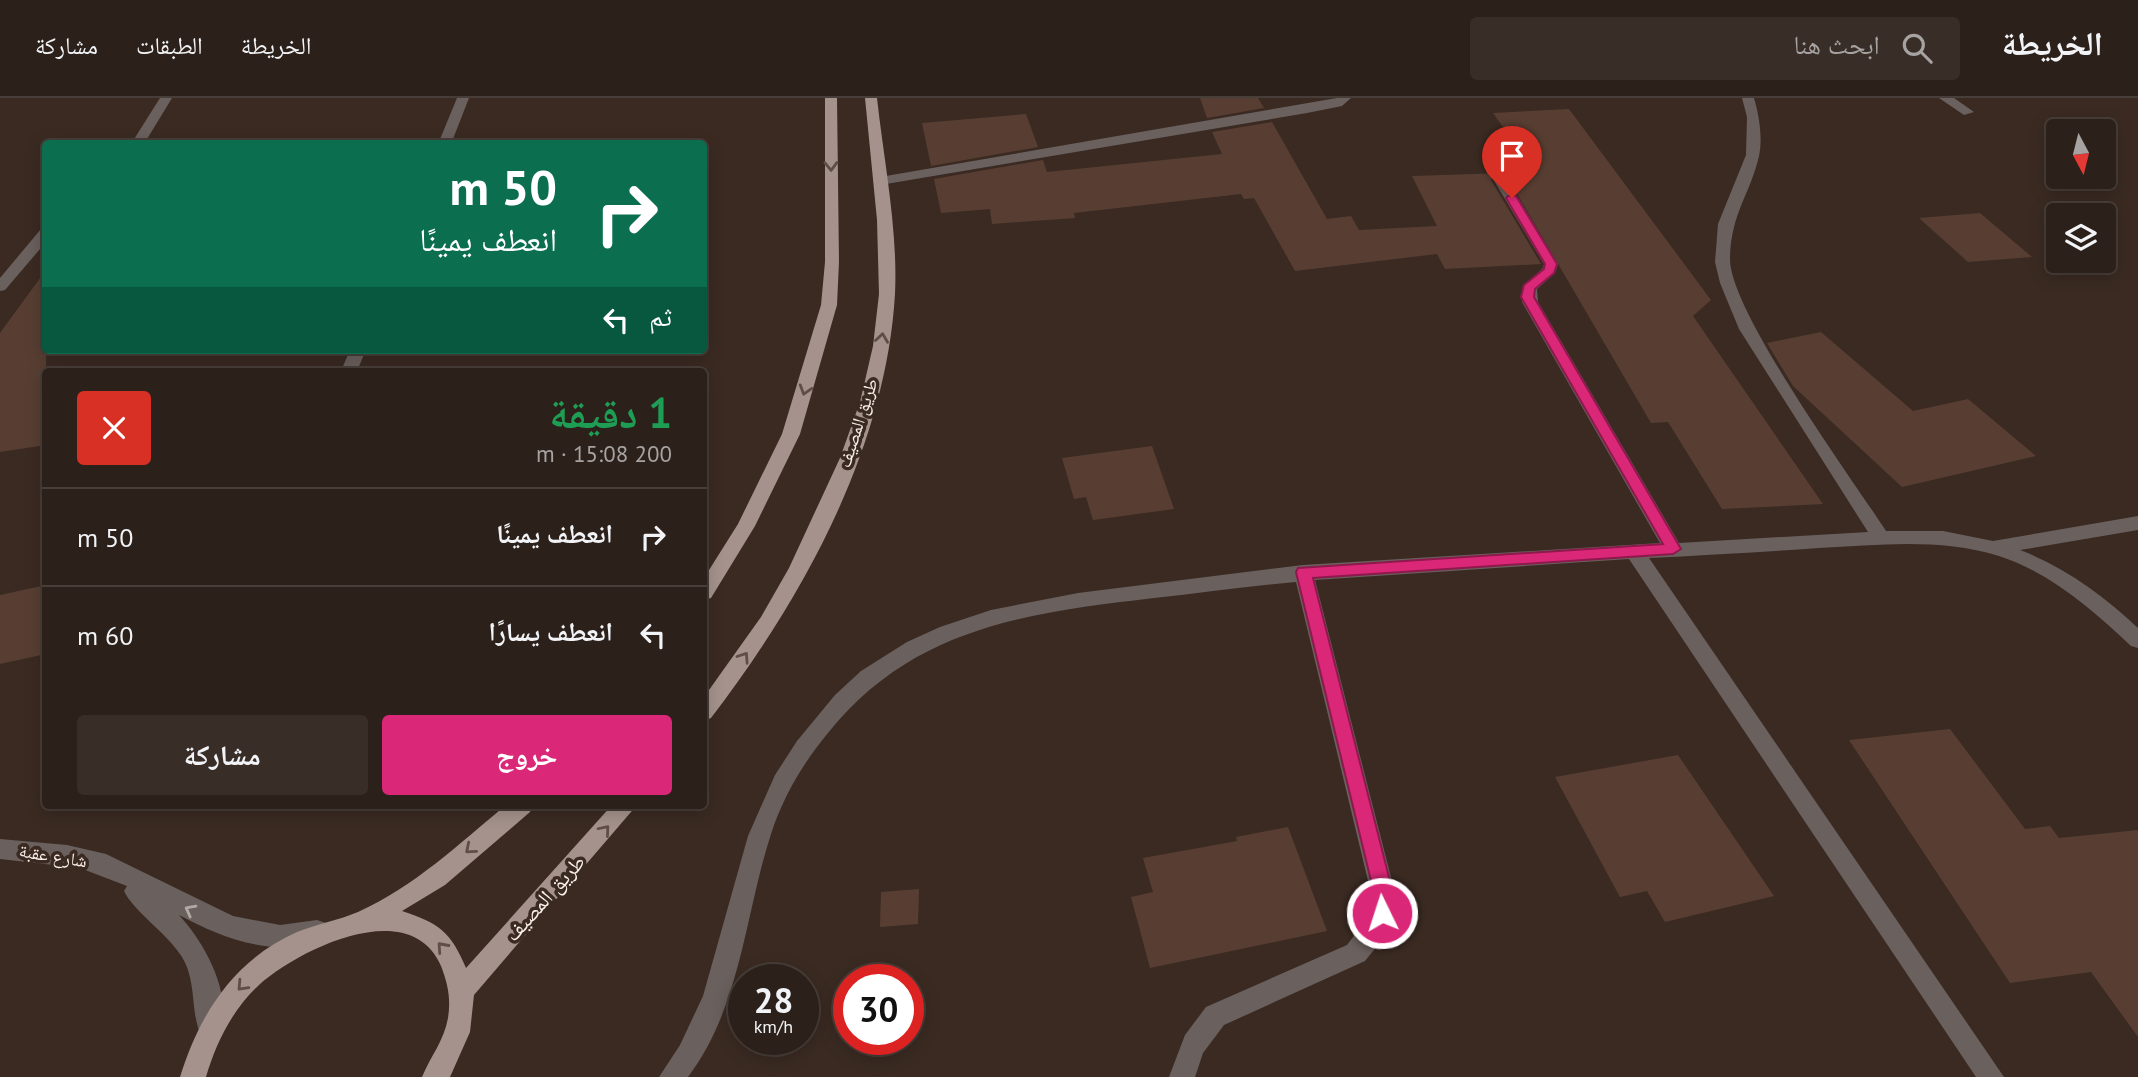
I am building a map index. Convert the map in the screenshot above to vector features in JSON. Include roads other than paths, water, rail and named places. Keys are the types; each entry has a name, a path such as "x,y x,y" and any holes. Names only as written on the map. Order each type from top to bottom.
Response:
{"main road":[{"path":"707,588 746,526 791,435 829,305 832,262 831,98"},
{"name":"طريق المصيف","path":"707,708 748,651 796,571 834,493 858,434 881,344 887,296 887,239 872,98"},
{"path":"364,921 437,877 517,809"},
{"name":"طريق المصيف","path":"462,990 622,809"},
{"path":"193,1077 210,1027 250,978 282,953 327,930 364,921 394,921 421,929 442,943 456,964 462,990 461,1014 442,1073"}],"street":[{"path":"140,140 166,98"},
{"path":"446,140 463,98"},
{"path":"880,181 1307,109 1338,103 1346,98"},
{"path":"1748,98 1753,117 1753,155 1725,224 1722,261 1727,283 1747,329 1881,537"},
{"path":"1945,98 1968,112"},
{"path":"1500,178 1551,264 1550,270 1529,288 1530,302 1673,549"},
{"path":"0,287 42,237"},
{"path":"1995,547 2138,523"},
{"path":"672,1077 700,1035 722,972 760,832 779,790 807,745 843,700 876,672 927,640 966,625 1010,614 1303,572 1881,537 1944,537 1995,547 2067,578 2107,610 2138,640"},
{"path":"1634,551 1991,1077"},
{"path":"1182,1077 1187,1055 1198,1034 1214,1016 1356,953 1373,935 1382,913 1382,889 1303,572"},
{"name":"شارع عقبة","path":"0,849 55,853 106,865"},
{"path":"106,865 201,915 231,926 281,936 327,930"},
{"path":"106,865 169,919 188,940 204,971 210,1027"}]}
